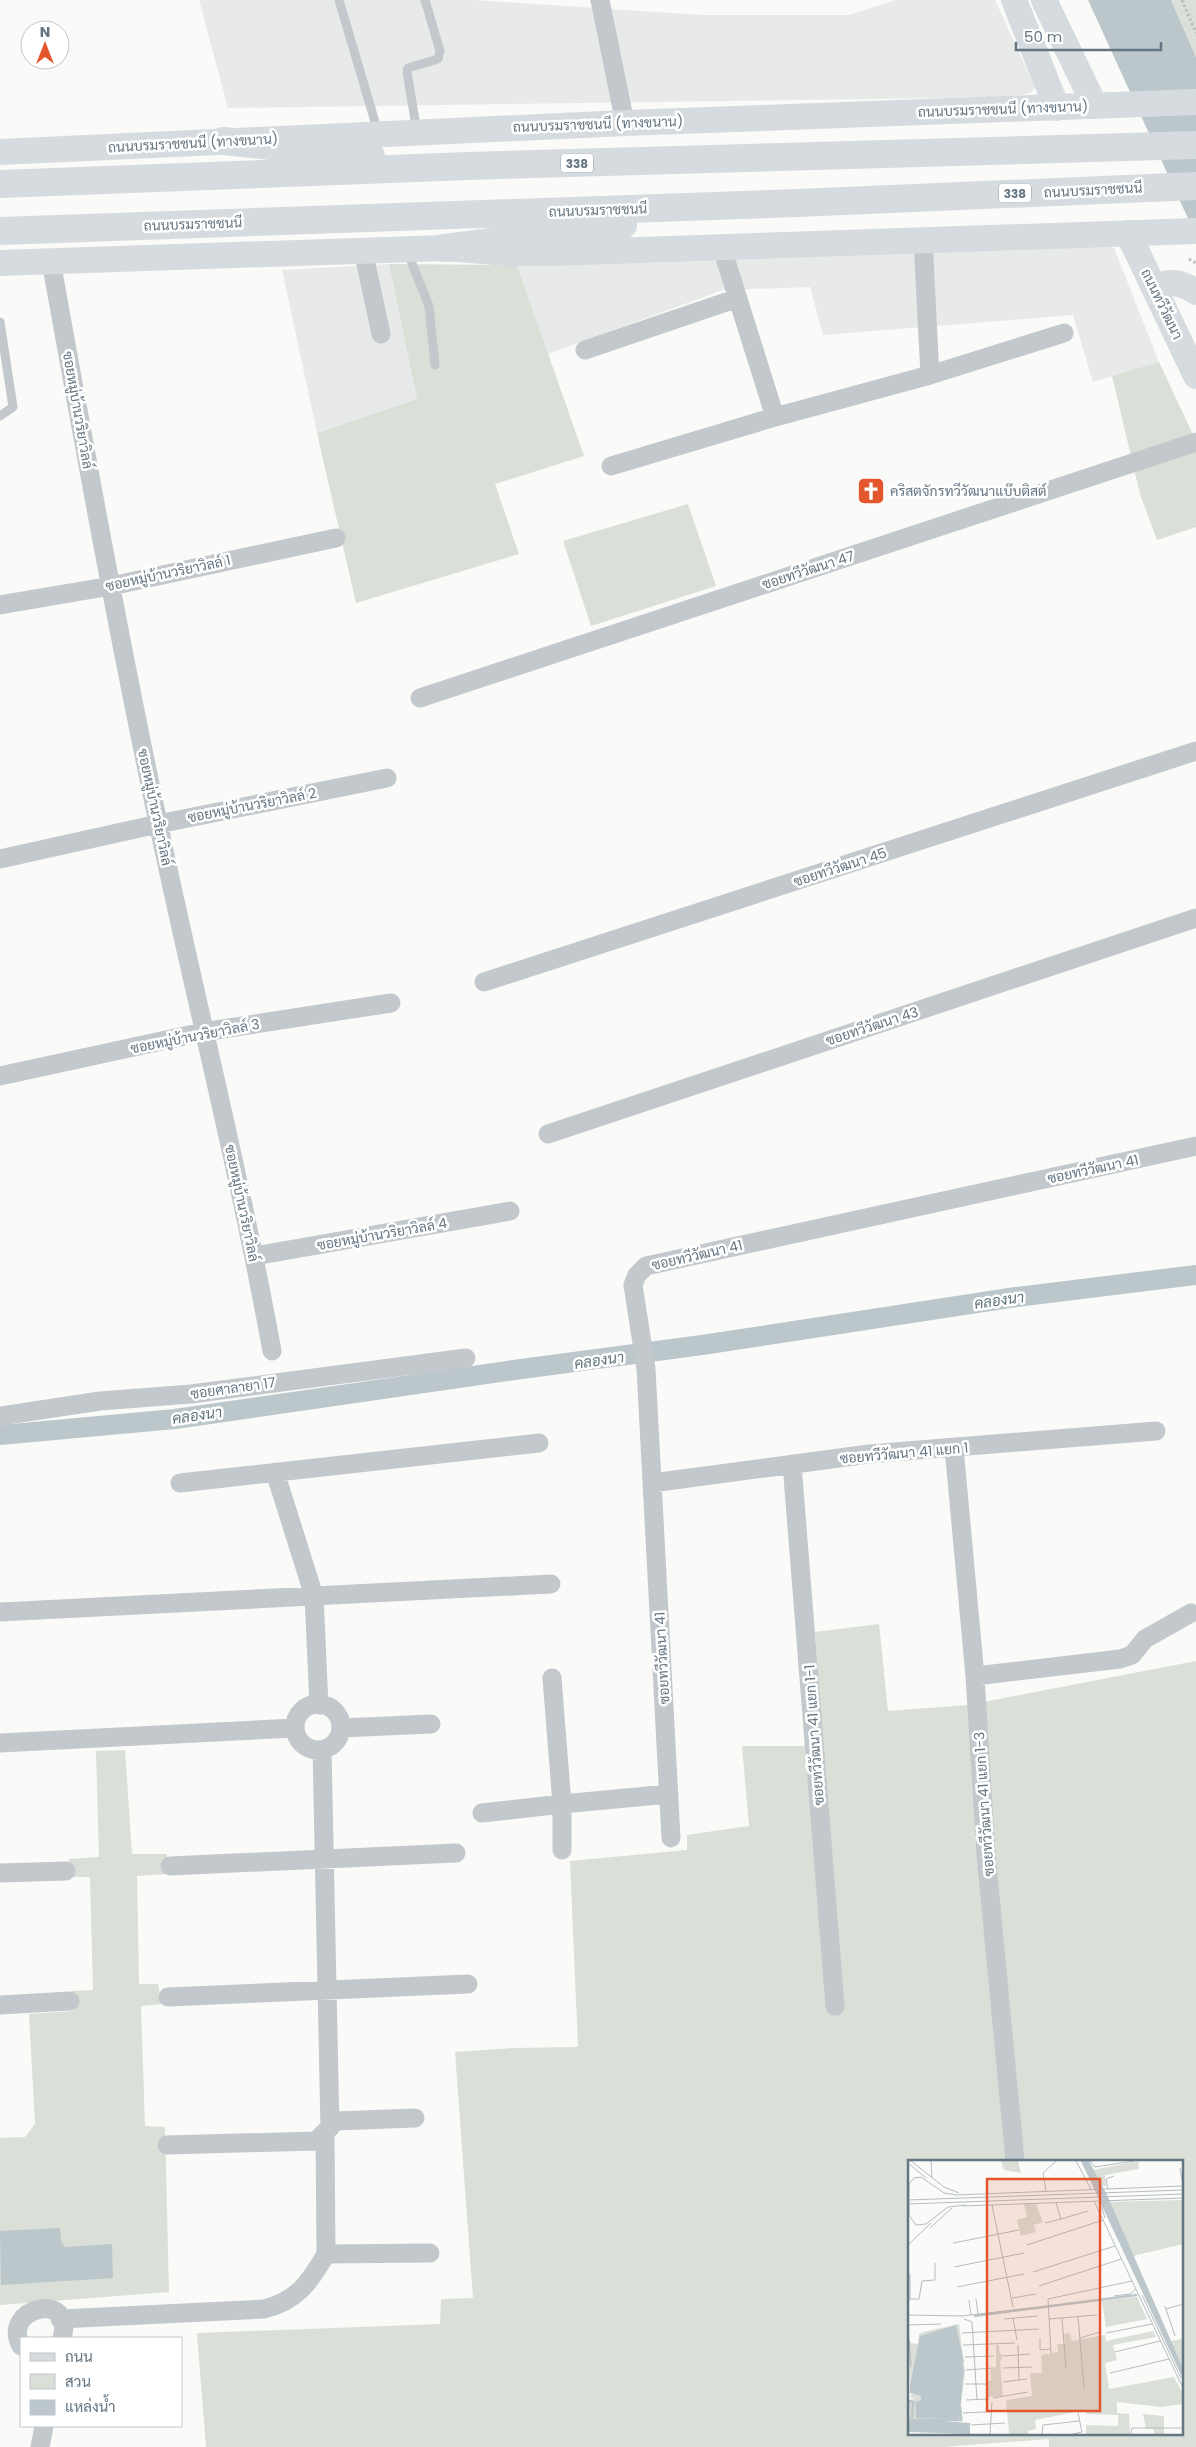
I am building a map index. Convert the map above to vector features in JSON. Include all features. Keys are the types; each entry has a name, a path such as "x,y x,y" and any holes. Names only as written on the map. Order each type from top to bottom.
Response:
{"highway":[{"path":"223,141 468,166"},
{"name":"338","path":"0,184 468,166 1196,145"},
{"name":"ถนนบรมราชชนนี","path":"0,231 798,203 1196,186"},
{"path":"444,248 798,203"}],"main road":[{"path":"1014,0 1057,108"},
{"path":"1044,0 1095,106"},
{"name":"ถนนบรมราชชนนี (ทางขนาน)","path":"0,152 626,123 1196,102"},
{"path":"0,263 444,248 510,253 722,248 1196,231"},
{"name":"ถนนทวีวัฒนา","path":"1128,233 1196,376"},
{"path":"1154,288 1166,282 1173,282 1186,285 1196,292"}],"street":[{"path":"600,0 626,123"},
{"path":"923,240 930,375"},
{"path":"722,248 775,417"},
{"path":"363,250 381,334"},
{"name":"ซอยหมู่บ้านวริยาวิลล์","path":"51,261 111,586 158,824 255,1256 272,1352"},
{"path":"585,350 738,298"},
{"path":"611,466 775,417 930,375 1064,333"},
{"name":"ซอยทวีวัฒนา 47","path":"420,698 1196,442"},
{"name":"ซอยหมู่บ้านวริยาวิลล์ 1","path":"0,606 111,586 336,538"},
{"name":"ซอยทวีวัฒนา 45","path":"484,982 1196,751"},
{"name":"ซอยหมู่บ้านวริยาวิลล์ 2","path":"0,859 158,824 387,778"},
{"name":"ซอยทวีวัฒนา 43","path":"548,1134 1196,918"},
{"name":"ซอยหมู่บ้านวริยาวิลล์ 3","path":"0,1076 204,1032 391,1003"},
{"name":"ซอยทวีวัฒนา 41","path":"671,1838 646,1369 633,1284 637,1275 646,1266 1196,1146"},
{"name":"ซอยหมู่บ้านวริยาวิลล์ 4","path":"255,1256 510,1211"},
{"name":"ซอยศาลายา 17","path":"0,1416 100,1401 192,1394 466,1358"},
{"name":"ซอยทวีวัฒนา 41 แยก 1","path":"652,1483 869,1454 1156,1431"},
{"path":"180,1483 539,1442"},
{"name":"ซอยทวีวัฒนา 41 แยก 1-3","path":"954,1448 976,1676 986,1854 1015,2160"},
{"name":"ซอยทวีวัฒนา 41 แยก 1-1","path":"792,1464 835,2006"},
{"path":"276,1472 314,1596 318,1705"},
{"path":"0,1612 551,1584"},
{"path":"976,1676 1120,1659 1132,1655 1145,1640 1191,1613"},
{"path":"552,1678 562,1804 562,1850"},
{"path":"318,1705 332,1709 340,1720 341,1728 336,1742 322,1750 314,1750 301,1742 295,1728 300,1714 311,1706 318,1705"},
{"path":"341,1728 432,1724"},
{"path":"0,1743 295,1728"},
{"path":"60,2319 264,2309 282,2304 297,2295 314,2274 326,2254 327,1990 322,1750"},
{"path":"482,1813 669,1794"},
{"path":"170,1866 456,1853"},
{"path":"0,1873 66,1871"},
{"path":"168,1997 468,1984"},
{"path":"0,2005 70,2002"},
{"path":"167,2145 316,2141 336,2121 415,2118"},
{"path":"326,2254 430,2253"},
{"path":"20,2344 16,2334 8,2327 23,2314 36,2308 50,2309 60,2319 64,2326 62,2337"},
{"path":"40,2447 44,2427"}],"lane":[{"path":"339,0 378,134"},
{"path":"417,132 407,72 408,68 438,59 440,55 425,0"},
{"path":"406,249 429,306 435,365"},
{"path":"0,327 12,407 0,416"}],"path":[{"path":"1182,0 1196,33"},
{"path":"1189,259 1196,263"}],"shaded area":[{"path":"199,0 474,0 702,15 849,15 896,0 995,0 1035,87 1031,93 1010,97 228,108"},
{"path":"1101,245 1114,248 1159,362 1093,382 1073,315 823,335 810,287 723,290 548,354 517,265"},
{"path":"389,264 417,399 317,433 282,270"}],"green space":[{"path":"1171,0 1196,0 1196,57"},
{"path":"389,264 517,265 584,456 495,484 519,554 356,603 317,433 417,399"},
{"path":"1159,362 1196,441 1196,527 1157,540 1140,494 1112,376"},
{"path":"688,504 716,586 591,626 563,541"},
{"path":"879,1624 888,1711 968,1705 1196,1661 1196,2447 1049,2447 1049,2439 943,2447 206,2447 197,2333 440,2324 441,2299 473,2298 455,2052 513,2048 578,2047 570,1861 687,1850 687,1835 749,1826 742,1746 823,1746 815,1632"},
{"path":"125,1750 132,1854 167,1854 166,1874 137,1876 139,1984 158,1984 162,2004 141,2006 145,2126 165,2127 169,2292 0,2305 0,2138 25,2137 35,2124 29,2014 73,2011 72,1991 93,1990 90,1877 70,1877 69,1859 99,1857 96,1751"}],"water":[{"path":"1088,0 1171,0 1196,57 1196,236"},
{"path":"60,2228 61,2241 65,2247 112,2244 113,2278 1,2285 0,2231"}],"waterway":[{"name":"คลองนา","path":"0,1435 175,1419 702,1345 1016,1297 1196,1275"}],"place":[{"name":"คริสตจักรทวีวัฒนาแบ๊บติสต์","path":"871,491"}]}
